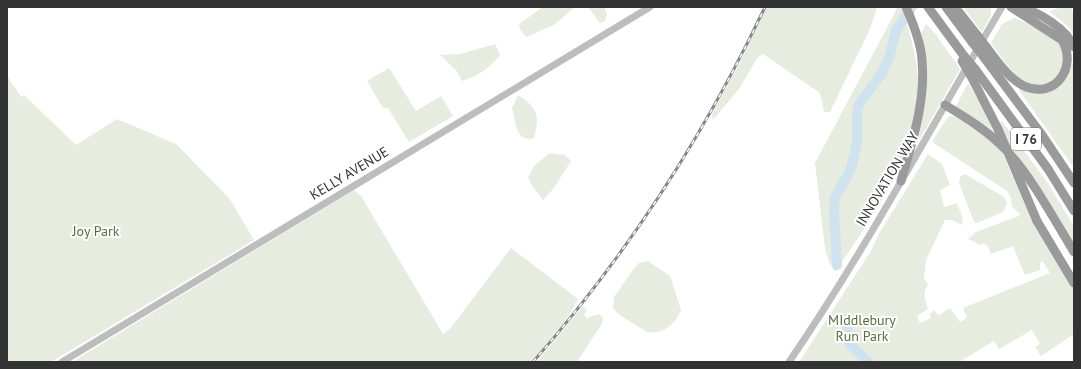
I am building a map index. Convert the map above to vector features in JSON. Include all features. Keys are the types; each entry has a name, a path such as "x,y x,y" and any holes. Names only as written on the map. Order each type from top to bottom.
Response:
{"highway":[{"path":"901,181 920,112 922,85 922,60 906,7"},
{"path":"946,7 985,52 1017,82 1028,88 1046,88 1057,82 1064,73 1068,58 1067,48 1062,40 1010,7"},
{"path":"955,7 974,38"},
{"path":"1020,7 1060,28 1068,36 1074,47"},
{"path":"930,9 973,73 1037,221 1074,283"},
{"name":"I 76","path":"985,52 1074,183"},
{"name":"I 76","path":"973,73 1048,170 1074,211"},
{"path":"945,105 983,129 1008,151 1029,180 1074,252"}],"main road":[{"name":"KELLY AVENUE","path":"62,362 650,7"},
{"name":"INNOVATION WAY","path":"789,362 815,324 901,181 1002,7"}],"green space":[{"path":"543,7 575,7 554,25 526,37 520,29 519,24"},
{"path":"588,7 604,7 607,14 605,21 600,23"},
{"path":"766,7 877,7 870,29 830,112 824,112 820,93 763,54 758,57 739,89 713,120 712,114 740,63"},
{"path":"898,7 902,7 911,37 917,69 918,90 916,115 910,139 890,186 863,231 835,272 829,262 825,249 815,163"},
{"path":"963,7 991,7 991,15 982,32"},
{"path":"1063,7 1071,7 1074,17 1074,37 1070,28 1049,11"},
{"path":"1014,18 1053,37 1062,49 1064,58 1062,67 1058,75 1051,81 1043,85 1034,85 1020,79 1002,59 991,43 1002,24"},
{"path":"926,24 937,36 960,69 909,158 916,141 921,33"},
{"path":"495,44 500,55 496,60 479,74 462,81 456,70 440,55 460,54"},
{"path":"1072,64 1074,64 1074,168 1019,90 1020,88 1028,92 1037,93 1064,80"},
{"path":"389,68 416,111 441,96 453,116 409,142 388,108 383,108 367,81"},
{"name":"Joy Park","path":"7,76 21,97 24,95 76,145 117,119 176,144 229,198 254,240 51,362 7,362 7,157 9,156 7,153"},
{"path":"968,83 982,106 993,130 956,106"},
{"path":"518,95 530,104 536,113 537,123 534,138 528,139 522,137 517,130 512,108"},
{"name":"MIddlebury Run Park","path":"950,116 962,118 1001,150 1027,209 1074,288 1074,334 1041,356 1035,347 1040,344 1032,330 999,349 994,341 959,362 799,362 871,251 877,237 928,154 942,164 950,185 940,190 944,207 957,203 963,219 962,225 952,220 945,220 926,260 924,279 928,284 925,290 925,296 928,309 917,316 920,323 931,318 930,315 933,310 939,315 950,308 960,322 967,318 963,308 1050,273 1043,261 1040,263 1040,270 1025,275 1013,246 991,254 987,245 983,243 981,245 968,239 976,232 1019,216 1020,214 1012,207 1011,198 1007,191 932,142 945,121"},
{"path":"1002,121 1047,182 1074,226 1074,245 1010,147 1000,123"},
{"path":"550,153 565,155 571,161 553,189 543,200 531,184 528,177 535,165"},
{"path":"965,174 1004,197 1007,203 1003,212 977,223 974,222 959,183 960,177"},
{"path":"354,190 361,196 443,334 450,329 511,248 578,299 568,317 531,362 72,362"},
{"path":"648,261 670,276 681,310 676,320 672,324 658,332 647,332 618,314 613,308 614,297 635,267 639,263"},
{"path":"583,306 587,310 584,315 587,318 599,314 603,318 603,322 577,362 537,362"}],"waterway":[{"path":"837,265 834,210 835,198 851,169 857,143 857,113 859,104 882,73 889,58 896,30 912,7"},
{"path":"846,319 849,343 868,362"},
{"path":"861,357 862,362"}],"railway":[{"path":"533,362 600,280 632,237 661,193 690,148 716,102 765,7"}]}
